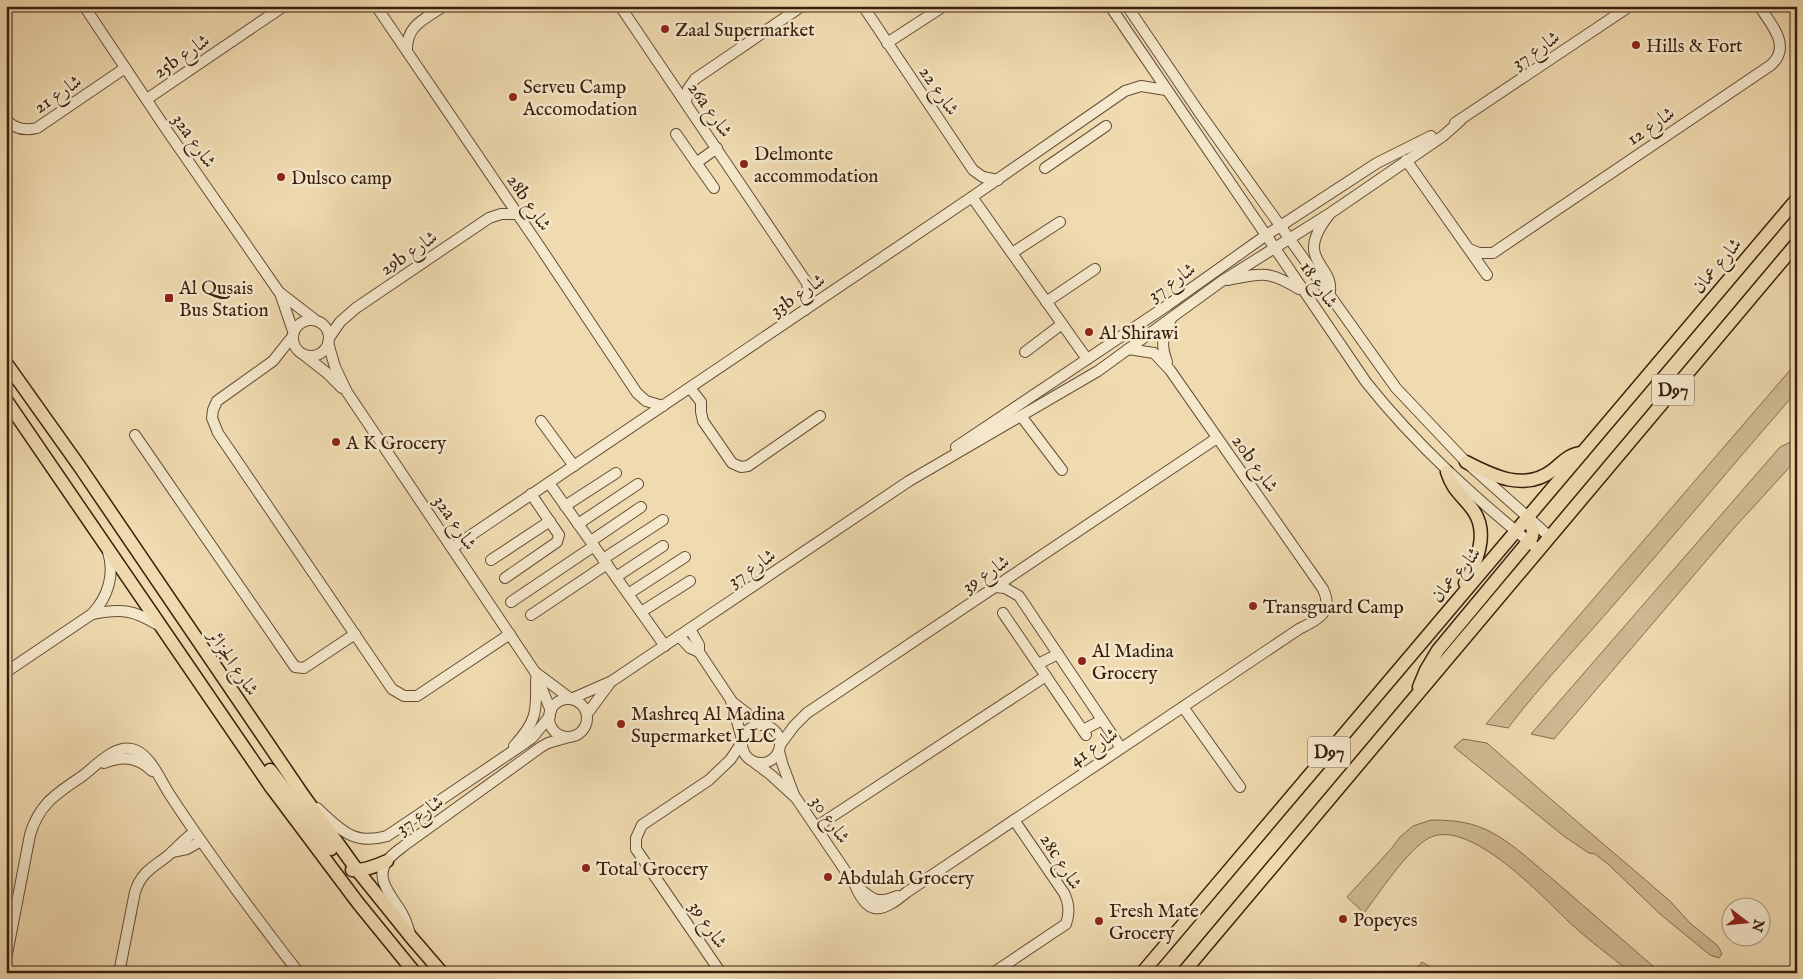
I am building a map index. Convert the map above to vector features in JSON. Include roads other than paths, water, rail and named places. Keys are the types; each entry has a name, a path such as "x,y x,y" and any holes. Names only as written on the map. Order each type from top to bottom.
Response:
{"main road":[{"name":"شارع عمان","path":"1142,973 1797,199"},
{"name":"D97","path":"1183,973 1416,696 1534,546 1550,537 1797,243"},
{"name":"شارع الجزائر","path":"6,363 80,467 302,795 357,870 442,973"},
{"name":"شارع الجزائر","path":"6,400 271,787 358,903 415,973"},
{"path":"1466,462 1504,480 1526,481 1534,480 1548,473 1568,456 1582,453"},
{"path":"1447,472 1458,495 1474,511 1480,524 1480,547 1459,598"},
{"path":"1527,517 1534,530 1532,537 1534,546"},
{"path":"185,660 202,672 276,779 342,864 352,870 357,870 377,866 387,861"}],"street":[{"name":"32a شارع","path":"84,6 146,100 280,292 314,319"},
{"name":"25b شارع","path":"146,100 284,6"},
{"name":"28b شارع","path":"376,6 637,393 646,401 663,406"},
{"path":"407,51 406,40 410,31 444,6"},
{"name":"26a شارع","path":"620,6 807,283 809,295 806,310"},
{"path":"686,103 688,89 695,79 802,6"},
{"name":"شارع 22","path":"863,6 973,170 983,177 998,180"},
{"path":"887,42 944,6"},
{"name":"شارع 18","path":"1110,6 1265,236 1379,398 1417,442 1447,472 1534,546"},
{"name":"شارع 18","path":"1127,6 1193,104 1396,388 1466,462 1550,537"},
{"name":"شارع 37","path":"571,699 612,681 690,630 909,481 949,451 1087,360 1280,226 1377,163 1460,121 1630,6"},
{"name":"شارع 12","path":"1493,253 1774,62 1780,50 1780,38 1759,6"},
{"name":"شارع 21","path":"6,119 11,124 25,130 37,128 125,68"},
{"name":"33b شارع","path":"452,548 1130,89 1141,86 1166,90"},
{"name":"شارع 37","path":"909,481 1098,371 1222,281 1332,212 1443,136 1460,121"},
{"path":"1045,168 1106,126"},
{"path":"676,134 714,188"},
{"path":"1066,134 1075,147"},
{"path":"696,163 717,148"},
{"path":"1406,160 1469,250 1487,275 1493,253 1479,253 1469,250"},
{"path":"972,197 1087,360"},
{"path":"1329,296 1330,283 1317,260 1314,247 1319,229 1332,212"},
{"name":"29b شارع","path":"329,341 340,322 356,308 489,218 501,214 517,214"},
{"path":"1012,253 1060,222"},
{"path":"1046,302 1095,269"},
{"path":"1222,281 1268,274 1276,276 1303,291"},
{"name":"32a شارع","path":"280,292 293,334"},
{"name":"20b شارع","path":"1170,370 1162,346 1171,318"},
{"path":"293,334 295,348 303,354 313,356 318,355 326,348 329,341 328,333 323,324 314,319 303,321 299,324 273,360 220,398 213,410 212,422 392,689 400,695 408,697 418,696 510,634"},
{"path":"1025,352 1062,324"},
{"name":"32a شارع","path":"329,341 336,367 347,392 535,672 550,713"},
{"name":"20b شارع","path":"1128,349 1154,353 1170,370 1313,576"},
{"name":"32a شارع","path":"303,354 347,392"},
{"path":"690,388 701,402 701,412 704,420 732,463 737,467 748,466 820,416"},
{"path":"1021,416 1062,470"},
{"path":"541,421 574,466"},
{"path":"135,435 295,667 304,668 355,634"},
{"name":"شارع 39","path":"780,748 794,726 807,713 1217,438"},
{"path":"565,506 616,473"},
{"path":"549,483 665,646"},
{"path":"578,524 638,484"},
{"path":"505,578 559,540 559,535 531,494"},
{"path":"511,602 641,508"},
{"path":"531,615 663,520"},
{"path":"491,560 550,521"},
{"path":"616,577 663,546"},
{"path":"6,672 92,614 104,599 109,583 111,566 107,548"},
{"path":"628,594 685,558"},
{"name":"شارع 41","path":"907,892 1299,629 1316,613 1319,606 1319,597 1313,576"},
{"path":"641,612 690,581"},
{"path":"995,588 1010,590 1019,596 1121,748"},
{"path":"92,614 115,610 129,611 144,616 162,628"},
{"path":"1003,614 1084,733 1102,720"},
{"path":"690,630 698,644 699,652 731,700 762,725"},
{"path":"679,636 690,648 699,652"},
{"path":"1038,664 1058,654"},
{"name":"32a شارع","path":"535,672 571,699"},
{"path":"502,759 525,734 532,722 537,705 535,672"},
{"path":"816,828 1046,676"},
{"name":"شارع 37","path":"587,714 612,681"},
{"path":"571,699 582,705 587,714 587,720 583,730 569,737 555,731 550,721 550,713 558,702 571,699"},
{"path":"731,700 745,756 755,763 767,763 772,760 780,748 777,733 768,726 757,725 748,730 742,741"},
{"path":"1183,707 1240,787"},
{"name":"شارع 37","path":"302,795 348,834 365,839 379,838 394,832 532,738 550,713"},
{"name":"شارع 37","path":"411,937 405,919 384,883 383,868 387,861 541,747 569,737"},
{"name":"شارع 39","path":"721,973 636,849 636,838 642,825 709,780 730,760 742,741"},
{"name":"شارع 30","path":"780,748 784,769 796,798 855,885 869,897 880,901 907,892"},
{"path":"6,958 30,835 37,816 53,796 95,766 113,759 128,758 140,761 158,777 226,878 299,973"},
{"name":"شارع 30","path":"755,763 796,798"},
{"name":"28c شارع","path":"993,973 1066,924 1069,910 1066,899 1014,820"},
{"path":"119,973 137,886 147,870 172,852 180,842 194,832"},
{"path":"172,852 187,849 201,841"}],"place":[{"name":"Zaal Supermarket","path":"665,29"},
{"name":"Hills & Fort","path":"1636,45"},
{"name":"Serveu Camp Accomodation","path":"513,97"},
{"name":"Delmonte accommodation","path":"744,164"},
{"name":"Dulsco camp","path":"281,177"},
{"name":"Al Qusais Bus Station","path":"169,298"},
{"name":"Al Shirawi","path":"1089,332"},
{"name":"A K Grocery","path":"336,442"},
{"name":"Transguard Camp","path":"1253,606"},
{"name":"Al Madina Grocery","path":"1082,661"},
{"name":"Mashreq Al Madina Supermarket LLC","path":"621,724"},
{"name":"Total Grocery","path":"586,868"},
{"name":"Abdulah Grocery","path":"828,877"},
{"name":"Popeyes","path":"1343,919"},
{"name":"Fresh Mate Grocery","path":"1099,921"}]}
